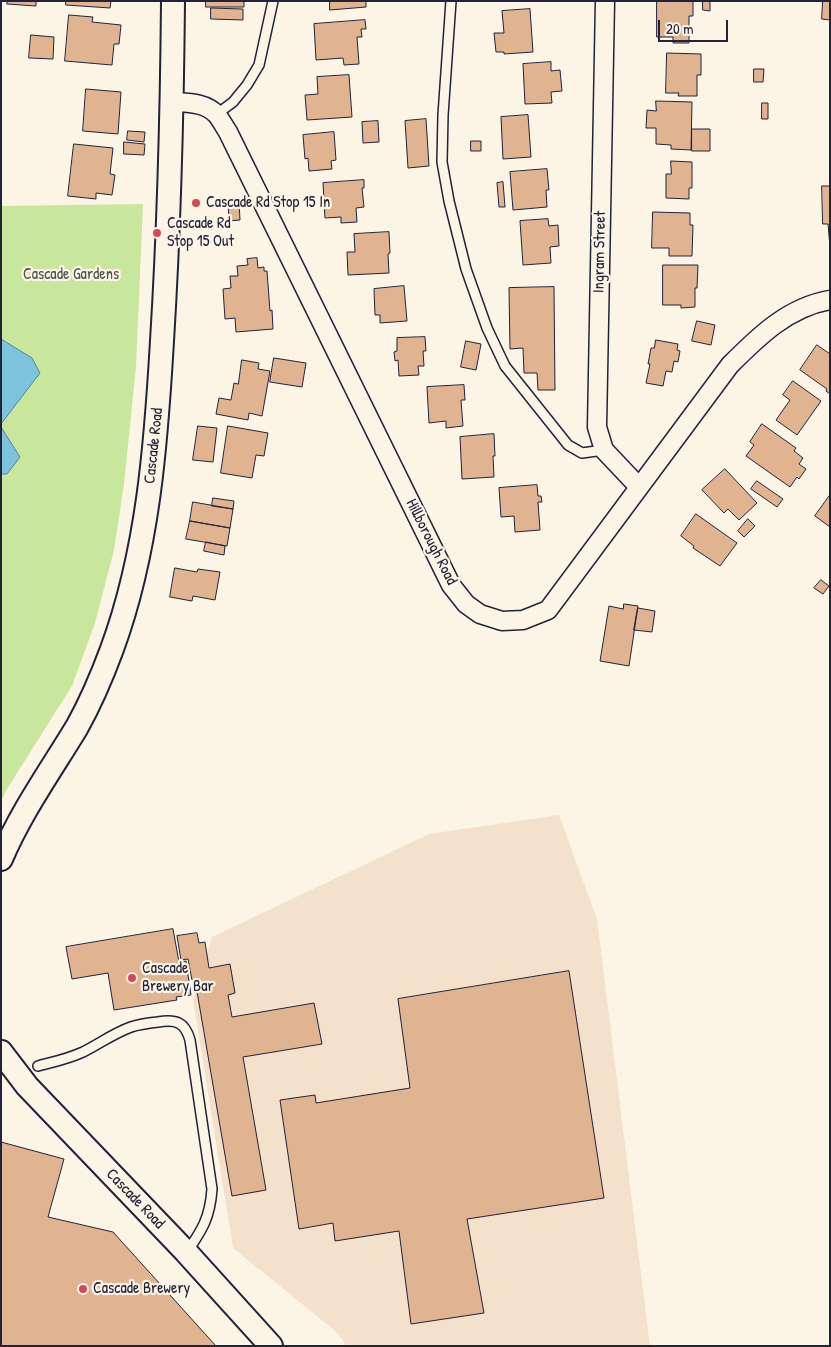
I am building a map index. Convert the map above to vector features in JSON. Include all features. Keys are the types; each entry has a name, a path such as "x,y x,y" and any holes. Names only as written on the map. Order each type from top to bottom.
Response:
{"street":[{"name":"Cascade Road","path":"1,859 21,818 78,725 97,686 113,647 125,608 144,528 158,405 167,260 173,1"},
{"name":"Ingram Street","path":"604,1 597,427 604,450 639,487"},
{"path":"172,102 200,105 217,114"},
{"name":"Hillborough Road","path":"217,114 228,132 450,585 466,604 480,614 502,621 522,620 548,610 730,366 775,323 796,311 830,300"},
{"name":"Cascade Road","path":"1,1052 26,1086 186,1252 271,1346"}],"lane":[{"path":"217,114 233,102 247,85 259,65 273,1"},
{"path":"451,1 443,115 442,162 448,201 466,269 487,328 506,366 568,445 582,453 604,450"},
{"path":"38,1066 80,1053 118,1033 142,1024 168,1020 175,1021 188,1031 212,1189 209,1211 202,1231 186,1252"}],"shaded area":[{"path":"559,815 597,919 650,1346 346,1346 334,1330 233,1248 193,1000 212,937 429,834"}],"green space":[{"name":"Cascade Gardens","path":"143,204 136,367 124,484 114,550 95,623 72,686 1,801 1,206"}],"water":[{"path":"1,339 32,358 40,373 1,424"},
{"path":"1,427 20,457 7,474 1,474"}],"building":[{"path":"8,1 36,1 36,6 7,4"},
{"path":"66,1 111,1 110,8 66,5"},
{"path":"206,1 244,1 244,7 206,7"},
{"path":"330,1 366,1 366,7 330,10"},
{"path":"657,1 693,1 693,16 689,16 689,43 673,43 673,37 657,37"},
{"path":"703,1 710,1 710,11 703,10"},
{"path":"823,1 830,1 830,20 822,19"},
{"path":"211,8 243,9 243,20 211,19"},
{"path":"530,9 533,52 504,54 504,52 496,52 494,33 504,33 502,11"},
{"path":"69,15 93,17 92,22 121,25 119,44 114,44 112,65 65,61"},
{"path":"365,20 366,29 361,29 362,37 357,37 359,64 344,65 343,58 316,60 314,24"},
{"path":"31,35 54,37 53,59 29,58"},
{"path":"667,53 701,54 701,75 697,75 697,96 678,96 679,93 666,93"},
{"path":"551,62 551,71 560,70 562,91 551,92 552,103 525,104 523,64"},
{"path":"754,69 764,69 763,82 754,82"},
{"path":"349,75 352,117 307,120 305,95 318,94 317,77"},
{"path":"86,89 121,92 118,134 83,131"},
{"path":"656,101 692,102 691,150 671,149 671,145 656,144 656,128 646,128 647,110 656,111"},
{"path":"762,103 768,103 768,119 762,119"},
{"path":"528,115 531,157 503,159 501,117"},
{"path":"426,119 429,166 408,168 405,121"},
{"path":"378,121 379,142 363,143 362,122"},
{"path":"692,129 710,129 710,151 692,151"},
{"path":"128,131 145,132 144,142 127,140"},
{"path":"334,132 336,160 331,161 332,169 309,171 308,158 305,159 303,135"},
{"path":"471,141 481,141 481,151 471,151"},
{"path":"124,142 145,144 144,155 124,154"},
{"path":"74,144 113,148 110,174 115,175 112,195 96,193 96,199 68,196"},
{"path":"671,161 692,162 692,188 689,188 689,199 666,198 666,174 671,174"},
{"path":"547,169 549,190 546,190 547,207 513,210 510,172"},
{"path":"364,180 364,188 362,188 364,207 356,208 357,222 341,223 341,217 325,218 323,183"},
{"path":"503,182 505,207 499,207 497,183"},
{"path":"822,186 830,186 830,247 828,224 823,224"},
{"path":"239,201 240,220 229,221 228,202"},
{"path":"653,212 690,213 690,225 693,225 692,256 669,256 669,248 652,248"},
{"path":"548,219 549,226 558,225 559,246 550,247 551,263 523,265 520,221"},
{"path":"389,232 389,273 348,275 347,252 355,252 354,234"},
{"path":"257,258 258,268 264,267 264,271 267,271 273,329 236,332 235,318 225,319 223,289 231,288 230,276 238,276 237,266 248,265 247,259"},
{"path":"663,265 698,265 695,307 681,308 681,305 663,305"},
{"path":"404,286 407,321 380,323 380,315 375,315 374,289"},
{"path":"554,287 555,390 538,390 537,373 524,373 523,348 510,349 509,288"},
{"path":"697,321 715,325 711,345 692,341"},
{"path":"425,337 426,351 423,351 424,366 418,366 419,375 399,376 398,360 395,361 394,352 397,351 397,338"},
{"path":"656,340 678,344 677,350 680,351 678,362 674,361 672,372 666,371 663,386 646,383 651,348 654,348"},
{"path":"466,341 481,344 476,370 461,367"},
{"path":"817,345 830,354 830,394 826,391 827,389 800,370"},
{"path":"274,358 306,363 302,387 270,382"},
{"path":"242,360 259,363 258,369 270,371 262,416 249,413 248,420 216,414 219,398 231,400 234,383 238,384"},
{"path":"793,381 821,401 797,435 776,420 790,400 783,395"},
{"path":"464,385 465,400 461,400 463,426 446,428 446,421 429,423 427,387"},
{"path":"762,424 796,448 794,451 803,458 799,464 806,469 790,487 746,456 754,445 750,442"},
{"path":"198,426 217,428 213,462 193,460"},
{"path":"228,426 268,433 264,456 256,455 252,478 221,473"},
{"path":"494,434 494,477 462,479 460,437"},
{"path":"725,469 757,503 739,520 728,509 724,513 702,490"},
{"path":"757,481 783,499 777,507 751,489"},
{"path":"537,485 538,496 541,496 542,502 538,502 540,530 515,532 514,516 501,517 499,488"},
{"path":"830,495 830,527 815,516"},
{"path":"213,498 234,501 233,509 212,506"},
{"path":"193,502 233,509 230,528 190,521"},
{"path":"696,514 737,543 720,566 693,548 694,546 681,536"},
{"path":"748,519 755,526 744,537 738,531"},
{"path":"190,521 230,528 227,546 186,539"},
{"path":"206,542 225,546 224,555 204,551"},
{"path":"175,568 197,572 198,569 220,572 215,600 193,596 192,601 170,597"},
{"path":"821,580 829,586 823,594 814,588"},
{"path":"624,604 638,606 629,666 600,661 609,606 623,609"},
{"path":"638,608 655,611 652,632 634,630"},
{"path":"173,929 179,962 186,961 191,995 176,997 177,1000 114,1010 108,973 72,979 66,947"},
{"path":"197,933 199,943 205,942 209,968 230,964 235,993 228,995 232,1017 314,1003 322,1044 243,1057 266,1190 232,1196 195,980 192,980 188,959 181,960 177,936"},
{"path":"569,971 604,1198 467,1219 484,1313 411,1324 399,1231 335,1241 333,1223 299,1229 280,1100 315,1095 316,1103 410,1088 398,999"},
{"name":"Cascade Brewery","path":"1,1142 64,1159 48,1217 113,1232 216,1346 1,1346"}],"place":[{"name":"Cascade Rd Stop 15 In","path":"196,203"},
{"name":"Cascade Rd Stop 15 Out","path":"157,233"},
{"name":"Cascade Brewery Bar","path":"132,978"},
{"name":"Cascade Brewery","path":"83,1289"}]}
